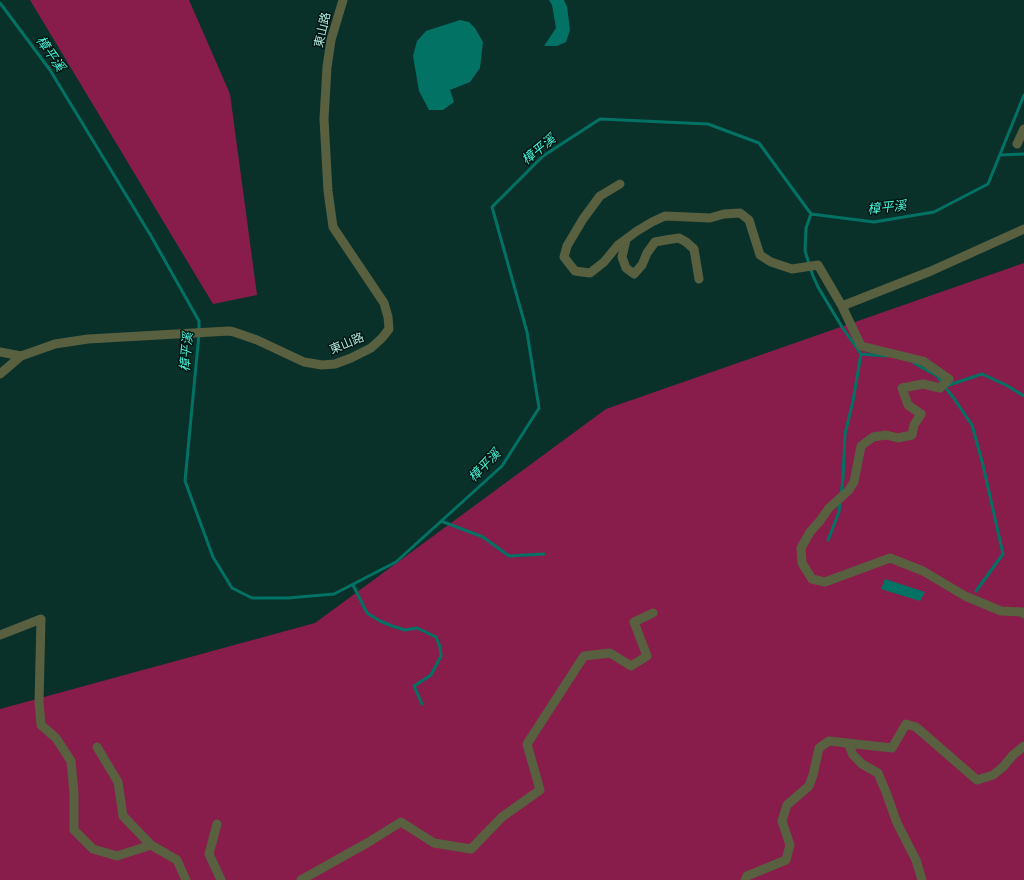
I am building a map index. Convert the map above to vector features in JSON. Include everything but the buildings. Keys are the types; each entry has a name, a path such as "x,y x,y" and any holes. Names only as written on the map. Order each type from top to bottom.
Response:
{"street":[{"name":"東山路","path":"0,374 21,356 55,344 88,339 229,331 257,340 304,362 322,365 335,364 372,348 389,329 388,317 384,303 334,228 328,191 324,119 327,68 331,40 342,0"},
{"path":"1017,144 1024,129"},
{"path":"620,184 600,196 583,219 567,246 564,257 575,271 590,273 604,262 618,245 652,222 665,216 710,218 724,214 740,213 749,220 760,255 771,262 792,268 818,265 842,306 861,346 923,360 949,379 940,388 923,384 902,388 908,405 921,414 914,425 912,435 898,438 886,435 873,437 861,446 854,482 847,492 829,508 810,532 801,548 802,563 812,579 825,582 890,558 924,571 965,596 1000,611 1022,612 1024,614"},
{"path":"842,306 931,271 1024,229"},
{"path":"626,240 622,257 626,268 634,274 642,265 647,253 655,242 679,238 694,249 699,279"},
{"path":"0,352 21,356"},
{"path":"301,880 401,822 434,843 471,849 502,817 540,790 527,744 584,656 610,653 631,666 647,656 634,622 653,613"},
{"path":"0,635 41,619 41,725 56,738 71,762 74,793 74,830 93,849 116,856 151,845"},
{"path":"745,880 747,876 786,860 790,845 782,822 787,805 809,786 814,775 819,748 829,741 892,748 906,724 916,727 977,780 993,775 1024,746"},
{"path":"848,743 853,755 862,764 878,773 897,824 916,860 922,880"},
{"path":"97,747 118,782 123,816 151,845 177,860 186,880"},
{"path":"216,824 208,854 221,880"}],"shaded area":[{"path":"30,0 189,0 230,94 257,295 213,304"},
{"path":"549,0 564,0 567,7 570,30 566,42 557,46 544,46 556,28 552,5"},
{"path":"460,20 469,22 475,28 483,42 480,68 470,82 450,90 454,102 443,110 429,110 419,91 413,56 417,41 426,31"},
{"path":"1024,263 1024,880 0,880 0,709 315,623 606,409"},
{"path":"885,579 925,592 920,601 881,589"}],"waterway":[{"name":"樟平溪","path":"0,3 50,70 151,236 199,321 185,481 213,557 232,588 252,598 288,598 334,594 396,562 502,466 539,408 527,332 492,207 543,156 600,119 708,124 759,143 811,214 874,222 934,212 988,184 1024,95"},
{"path":"1000,155 1024,154"},
{"path":"811,214 806,228 805,251 813,276 842,327 861,354 853,401 845,434 841,495"},
{"path":"861,354 887,356"},
{"path":"914,363 937,376 972,425 983,465 1003,554 976,591"},
{"path":"946,386 982,374 1006,385 1024,396"},
{"path":"828,540 839,512 840,500"},
{"path":"441,521 483,537 509,556 544,554"},
{"path":"353,585 367,613 392,626 405,630 417,628 436,637 440,647 441,656 431,675 414,686 422,704"}]}
